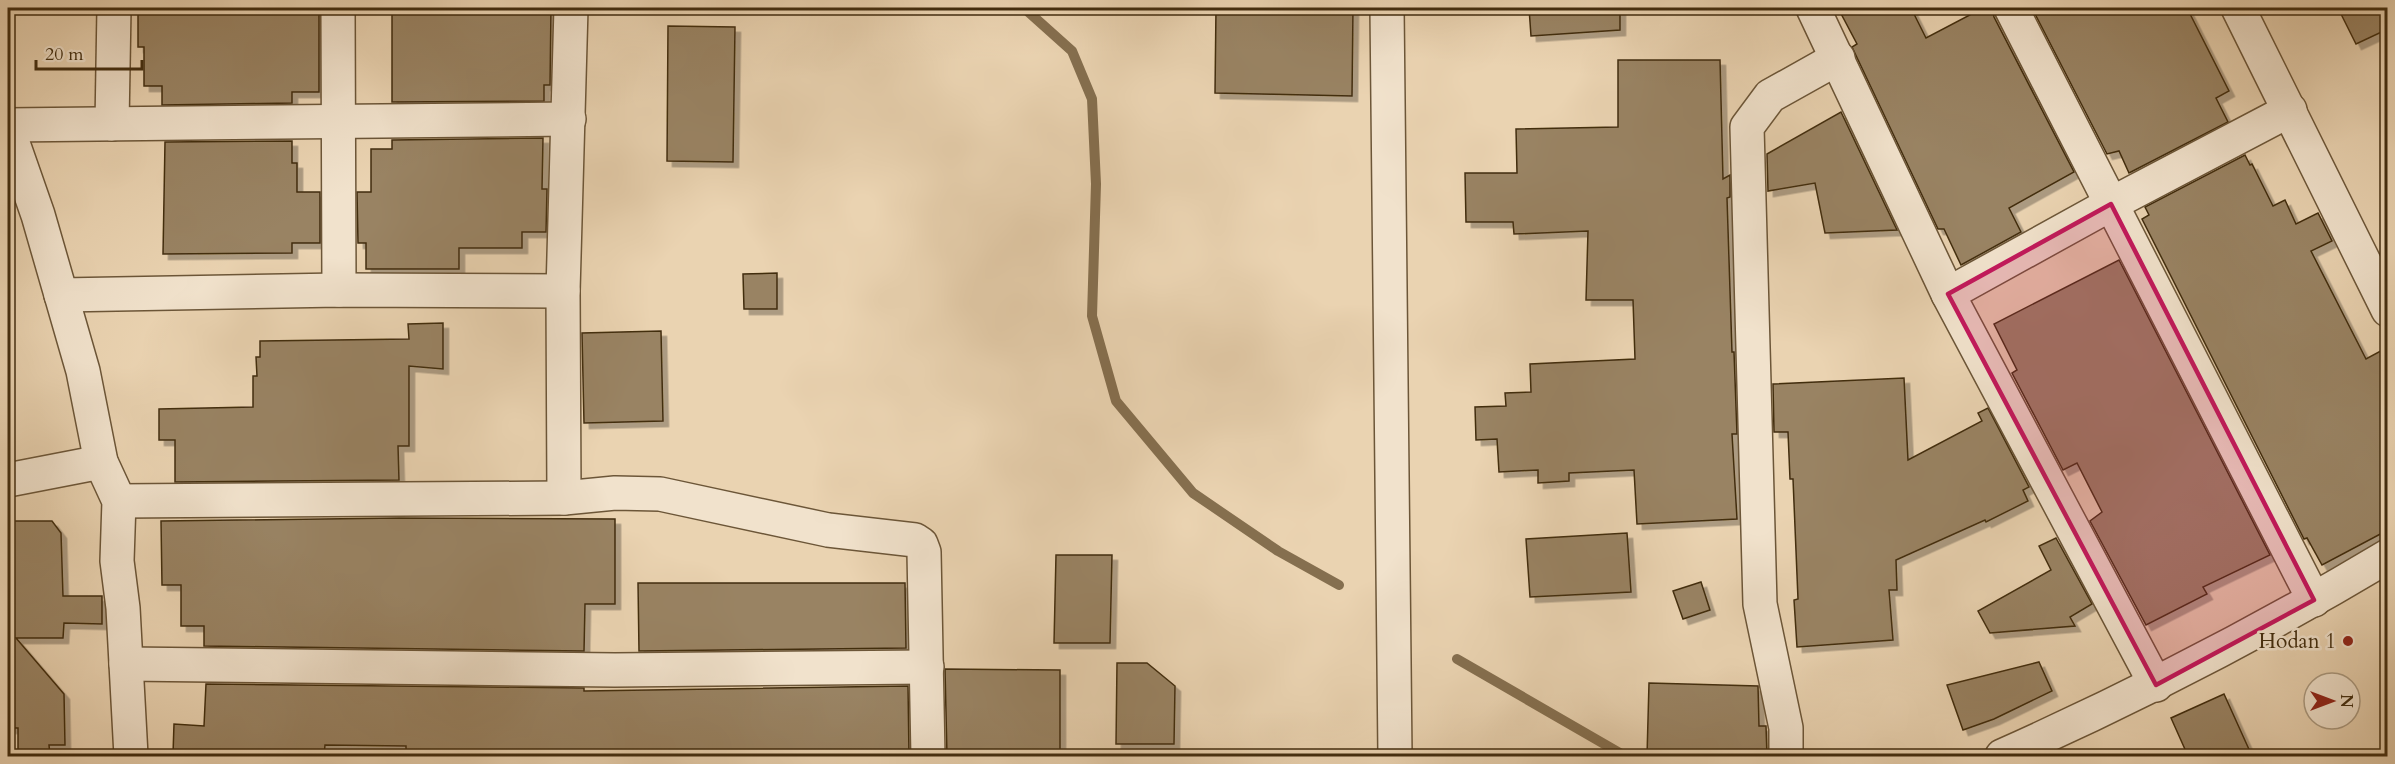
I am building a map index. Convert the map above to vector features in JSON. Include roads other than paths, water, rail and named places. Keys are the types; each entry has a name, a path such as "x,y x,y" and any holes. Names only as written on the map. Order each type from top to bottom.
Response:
{"street":[{"path":"112,124 114,8"},
{"path":"338,8 339,290"},
{"path":"564,498 562,291 571,8"},
{"path":"1387,8 1395,756"},
{"path":"1813,8 1948,294 2156,685"},
{"path":"2011,8 2314,600"},
{"path":"2238,8 2388,310"},
{"path":"1786,756 1785,728 1760,604 1747,127 1770,96 1838,58"},
{"path":"1948,294 2111,204 2290,110"},
{"path":"131,756 117,561 119,501 102,462 83,371 38,215 8,127 569,119"},
{"path":"61,296 339,290 562,291"},
{"path":"8,480 102,462"},
{"path":"119,501 564,498 615,493 660,494 828,530 915,540 921,544 924,552 928,756"},
{"path":"2002,756 2156,685 2314,600 2388,556"},
{"path":"126,664 615,670 927,667"}],"waterway":[{"path":"1024,8 1072,51 1092,99 1096,184 1092,316 1116,401 1193,493 1278,551 1339,585"},
{"path":"1457,659 1625,756"}],"place":[{"name":"Hodan 1","path":"2348,641"}]}
